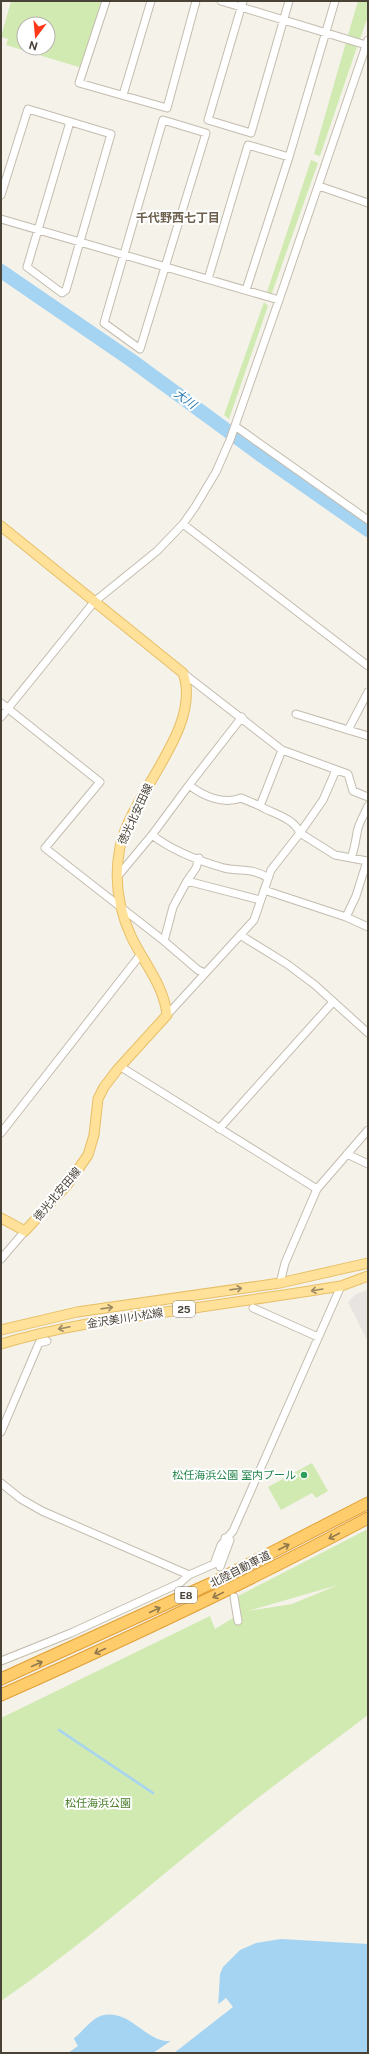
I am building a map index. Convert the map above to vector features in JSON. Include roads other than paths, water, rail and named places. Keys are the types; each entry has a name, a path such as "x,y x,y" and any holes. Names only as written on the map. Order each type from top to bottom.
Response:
{"highway":[{"name":"北陸自動車道","path":"1,1680 214,1582 368,1503"},
{"name":"北陸自動車道","path":"1,1695 89,1656 220,1594 368,1518"}],"main road":[{"path":"1,526 183,673"},
{"name":"徳光北安田線","path":"1,1218 25,1231 67,1185 88,1155 94,1135 98,1100 104,1087 167,1015 162,993 131,936 120,908 117,877 118,857 124,835 185,715 188,686 183,673"},
{"name":"金沢美川小松線","path":"1,1330 77,1312 280,1283 368,1263"},
{"name":"金沢美川小松線","path":"1,1344 40,1333 125,1316 341,1286 368,1276"}],"street":[{"path":"106,1 79,83 166,108 196,1"},
{"path":"123,95 150,1"},
{"path":"1,717 94,602 157,551 183,524 216,472 230,440 280,300 367,43 284,20 242,4 222,1"},
{"path":"242,4 208,120 251,133 289,1"},
{"path":"246,290 289,157 335,1"},
{"path":"1,195 28,109 111,134 82,242 66,290 62,293 27,267 70,122"},
{"path":"164,120 206,133 140,349 104,323 123,254 164,120"},
{"path":"208,279 248,145 289,157"},
{"path":"319,186 368,203"},
{"path":"1,219 280,300"},
{"path":"234,428 368,520"},
{"path":"183,524 368,666"},
{"path":"183,673 242,717 282,750 348,774 354,792 368,797"},
{"path":"348,730 368,692"},
{"path":"1,703 100,782 45,848 164,941 198,970 205,973"},
{"path":"296,714 368,736"},
{"path":"117,877 152,835 242,717"},
{"path":"260,806 282,750"},
{"path":"167,1015 254,920 268,878 276,861 300,833 324,800 336,770"},
{"path":"189,785 200,794 230,802 241,798 260,806 272,813 283,816 298,828 300,833 335,855 367,860 356,896 346,917"},
{"path":"351,858 357,841 356,834 368,806"},
{"path":"152,835 168,847 224,868 240,870 246,869 268,878"},
{"path":"164,941 173,907 196,868 199,858"},
{"path":"187,881 260,900"},
{"path":"264,890 346,917 368,927"},
{"path":"240,935 287,964 334,1002 368,1033"},
{"path":"1,1133 142,954"},
{"path":"219,1128 334,1002"},
{"path":"120,1067 317,1189"},
{"path":"280,1283 285,1263 317,1189 368,1130"},
{"path":"347,1154 368,1164"},
{"path":"1,1259 25,1231"},
{"path":"1,1661 71,1633 180,1583 189,1575 214,1564 225,1538 234,1531 341,1286"},
{"path":"253,1308 318,1337"},
{"path":"1,1432 39,1343 47,1341"},
{"path":"1,1483 21,1499 42,1511 189,1575"},
{"path":"220,1567 230,1540 225,1538"},
{"path":"234,1597 238,1621"}],"water":[{"path":"281,1939 368,1944 368,2053 53,2053 77,2036 100,2016 104,2015 122,2017 154,2037 162,2040 170,2041 181,2037 218,2008 220,1974 223,1967 240,1950 256,1943"}],"waterway":[{"name":"大川","path":"1,271 131,360 262,456 368,530"},
{"path":"59,1730 153,1793"}],"place":[{"name":"松任海浜公園 室内プール","path":"304,1475"}],"district":[{"name":"千代野西七丁目","path":"178,218"}],"park label":[{"name":"松任海浜公園","path":"98,1803"}]}
